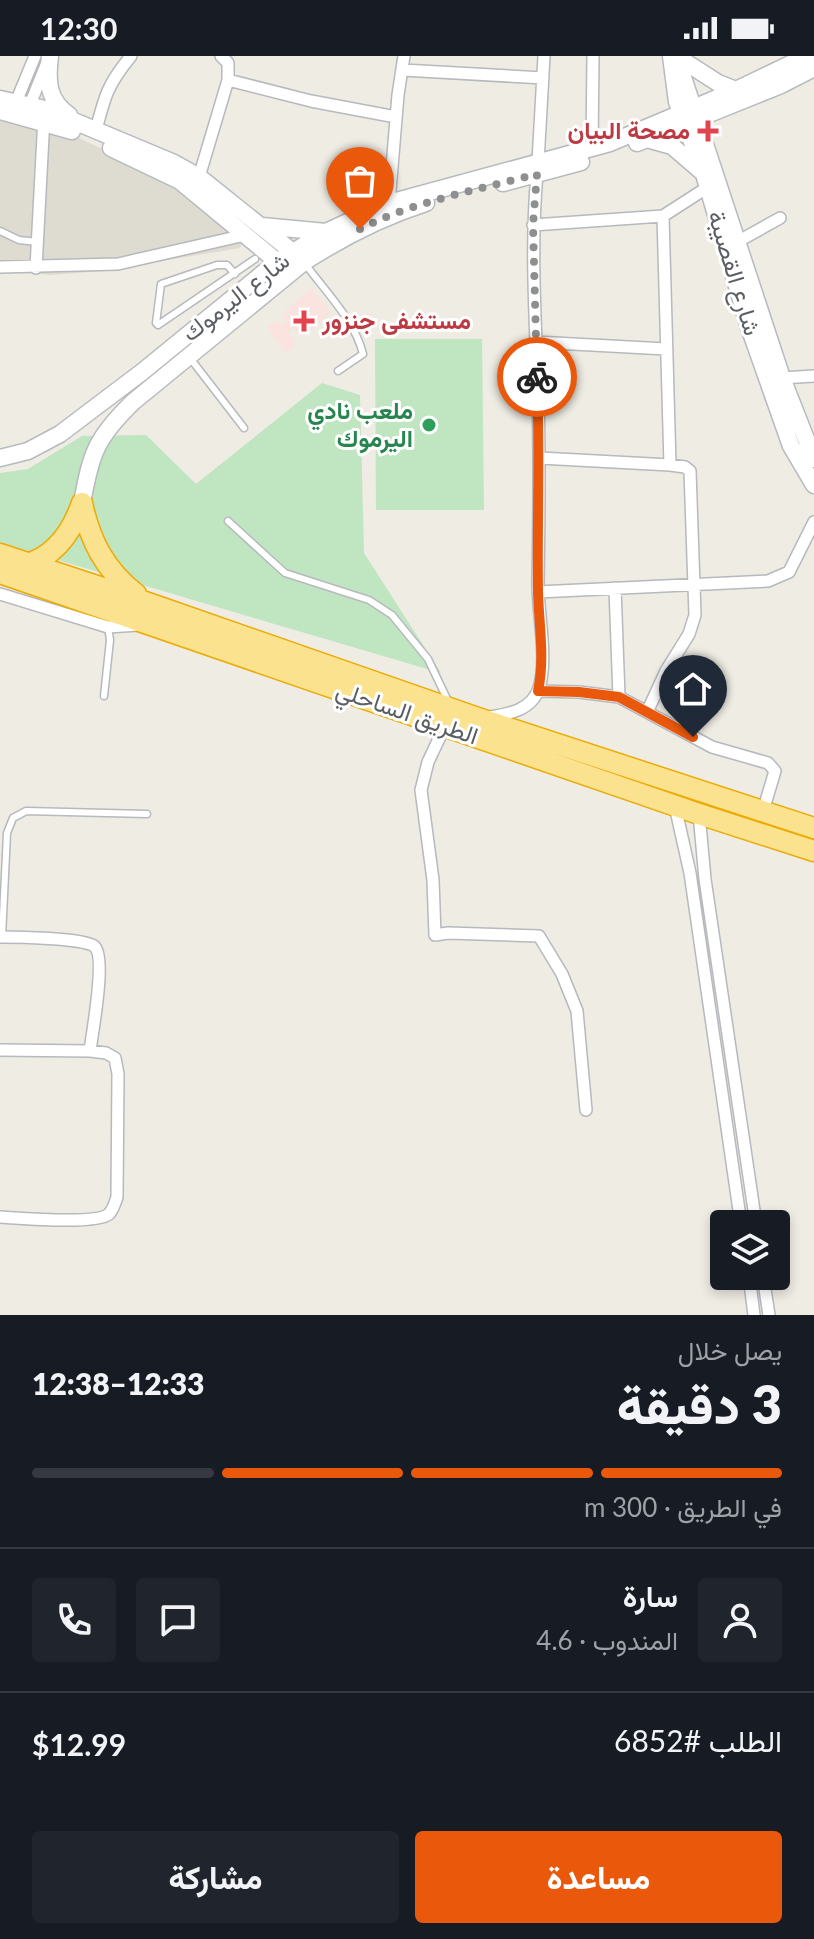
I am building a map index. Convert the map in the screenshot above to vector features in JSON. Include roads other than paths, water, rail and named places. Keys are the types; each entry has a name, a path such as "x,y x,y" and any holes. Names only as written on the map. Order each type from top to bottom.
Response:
{"highway":[{"path":"0,571 29,564 48,555 64,541 82,503"},
{"path":"82,503 90,534 104,562 149,614"},
{"name":"الطريق الساحلي","path":"0,554 149,614"},
{"name":"الطريق الساحلي","path":"0,571 149,614 448,717 675,806 814,851"},
{"name":"الطريق الساحلي","path":"448,717 481,719 814,828"}],"main road":[{"path":"50,56 47,77 53,101 80,123"},
{"path":"674,56 718,83 736,90"},
{"path":"674,56 690,115 737,242 782,378 814,459"},
{"name":"شارع اليرموك","path":"0,458 28,451 60,434 184,349 326,232 389,203 613,152 645,139 807,56"},
{"name":"شارع اليرموك","path":"82,503 89,463 110,425 252,283 387,216 538,168 814,68"},
{"path":"13,108 80,123 174,163 199,177 253,241 252,283"},
{"name":"شارع القصيبة","path":"690,115 749,327 791,446 814,485"},
{"path":"45,116 180,181 253,241 292,262"},
{"path":"645,139 672,146 706,181"},
{"path":"253,241 326,232"}],"street":[{"path":"13,108 35,56"},
{"path":"13,108 50,56"},
{"path":"96,130 106,91 113,77 131,56"},
{"path":"199,177 228,80 228,63 221,56"},
{"path":"389,203 404,56"},
{"path":"481,719 515,713 528,704 538,691 542,674 533,225 544,56"},
{"path":"592,148 593,56"},
{"path":"403,70 543,78"},
{"path":"228,80 311,101 396,117"},
{"path":"36,268 45,116"},
{"path":"533,225 663,216 706,181"},
{"path":"663,216 670,465"},
{"path":"737,242 780,218"},
{"path":"0,267 118,264 253,241"},
{"path":"536,342 666,349"},
{"path":"782,378 814,376"},
{"path":"540,458 670,465 690,471 693,625 648,710"},
{"path":"538,592 777,578 789,572 814,522"},
{"path":"615,588 619,697"},
{"path":"0,594 108,627 149,614"},
{"path":"538,691 619,697 712,747 773,766 774,780 763,811"},
{"path":"448,717 428,762 421,790 433,880 435,935 539,936 562,974 577,1011 586,1110"},
{"path":"675,806 690,873 739,1210"},
{"path":"699,814 707,894 754,1210"},
{"path":"1,937 77,942 96,948 99,972 90,1051"},
{"path":"0,1050 90,1051 111,1055 118,1066 115,1204 108,1214 100,1218 0,1217"},
{"path":"751,1290 754,1315"},
{"path":"765,1290 769,1315"}],"lane":[{"path":"0,231 19,240 38,242"},
{"path":"235,274 227,265 217,265 161,284 156,323 158,325 235,274 253,241"},
{"path":"292,262 352,327 360,345 363,354 338,371"},
{"path":"184,349 244,428"},
{"path":"228,521 285,573 369,600 392,615 428,659 448,717"},
{"path":"104,696 110,640 108,627"},
{"path":"1,937 7,833 13,818 26,811 147,814"}],"place":[{"name":"مصحة البيان","path":"708,131"},
{"name":"مستشفى جنزور","path":"304,321"},
{"name":"ملعب نادي اليرموك","path":"429,425"}]}
